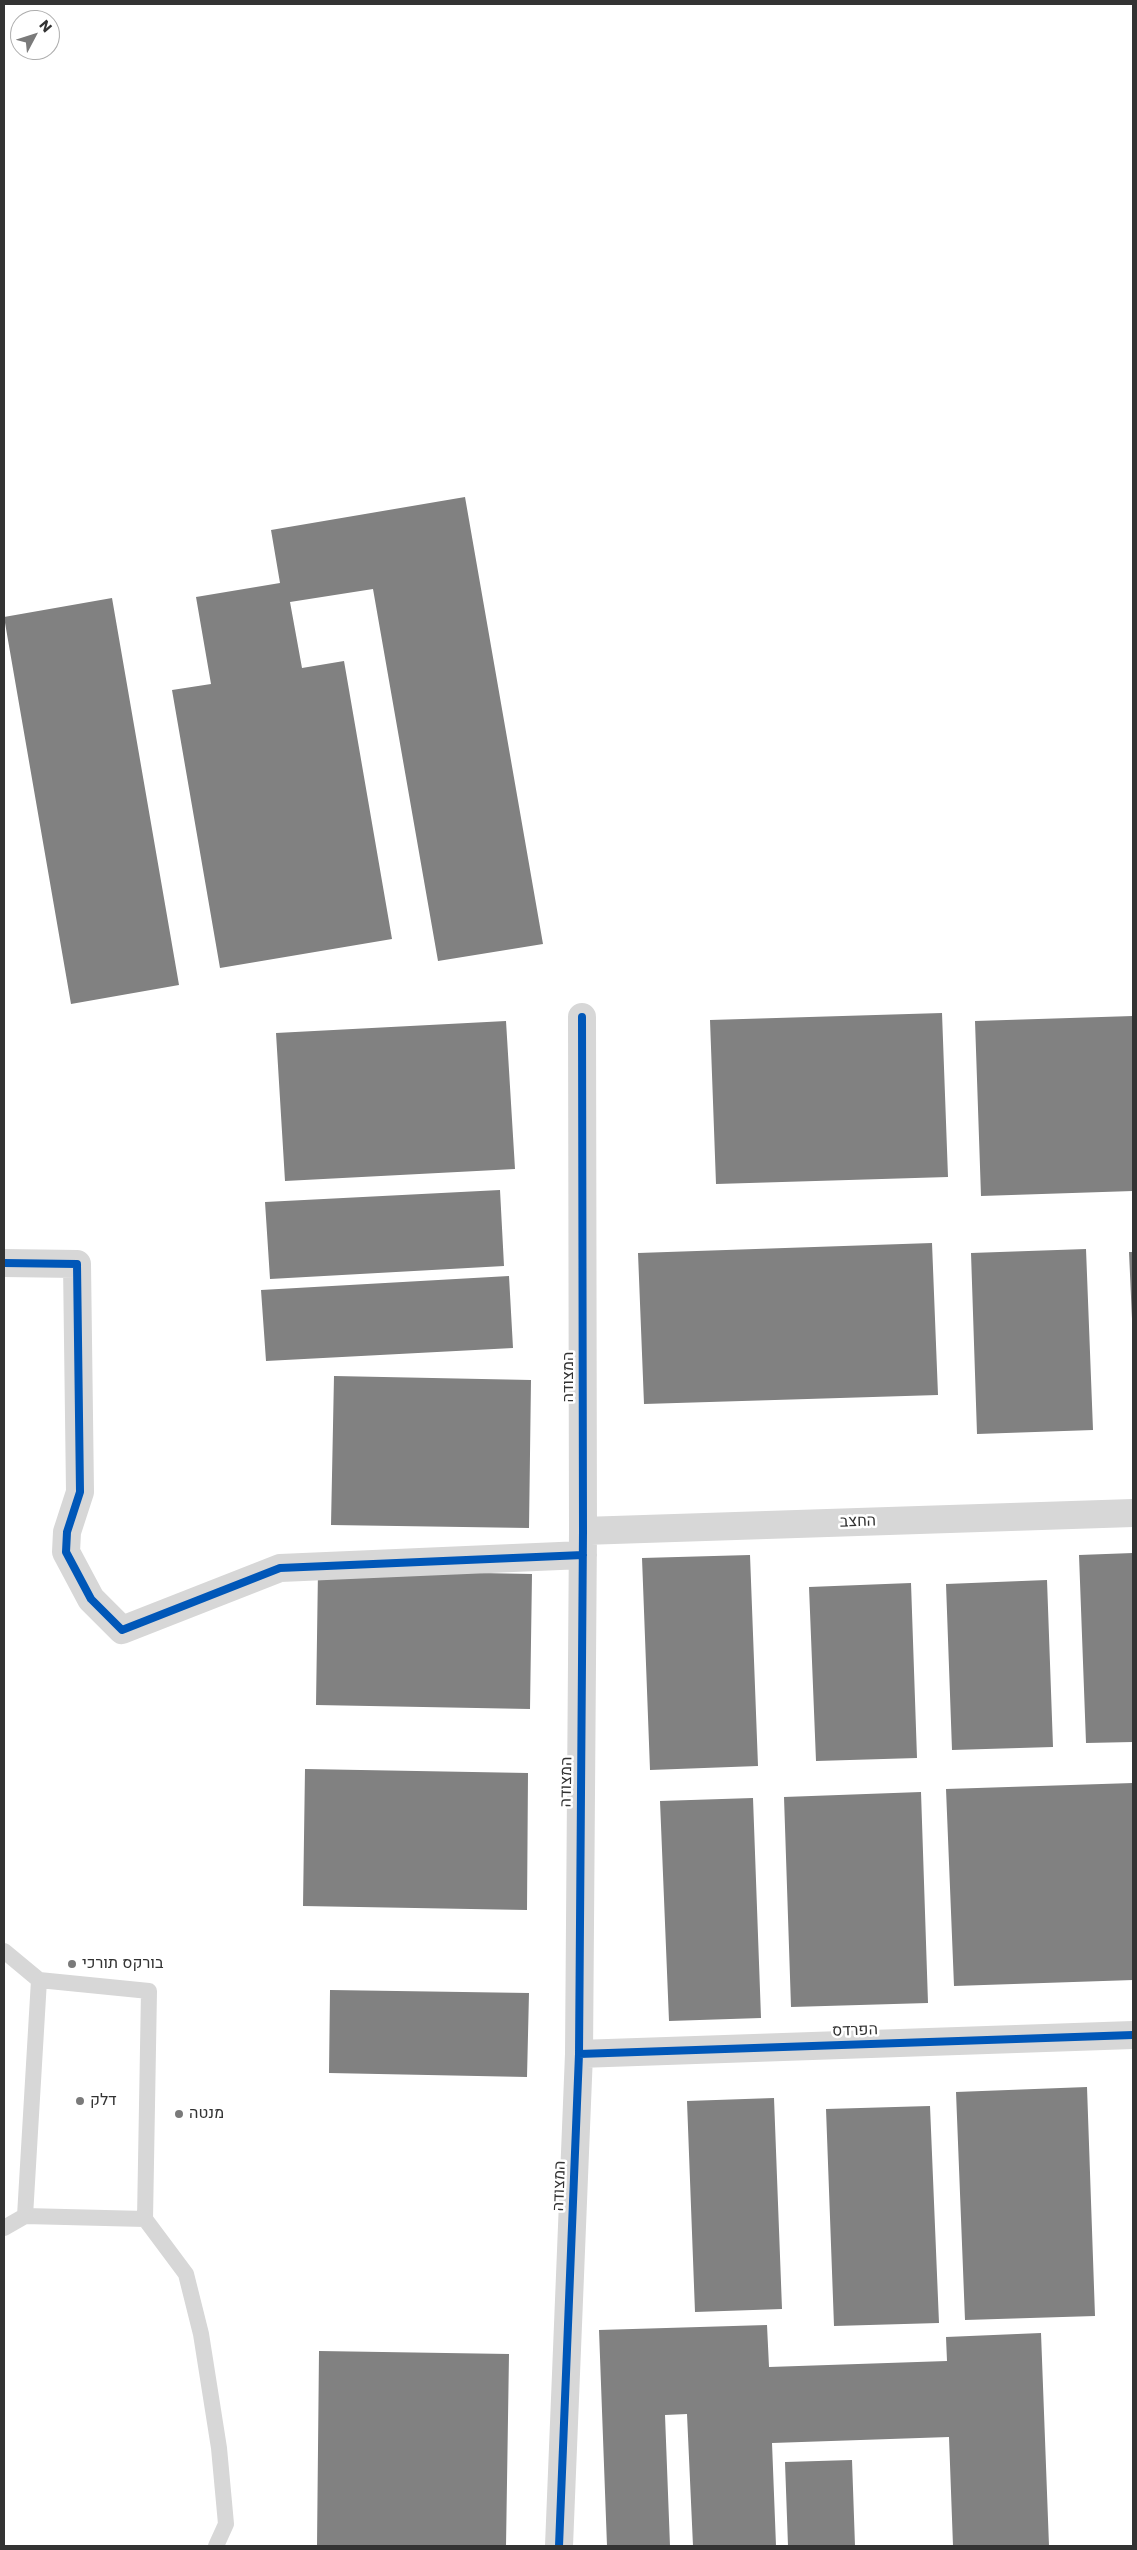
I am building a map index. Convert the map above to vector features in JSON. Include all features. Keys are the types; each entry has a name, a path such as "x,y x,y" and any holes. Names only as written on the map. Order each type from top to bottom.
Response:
{"street":[{"name":"המצודה","path":"559,2546 579,2054 583,1543 582,1017"},
{"name":"החצב","path":"4,1263 77,1264 80,1492 67,1532 66,1552 91,1599 122,1630 280,1568 583,1543 1133,1513"},
{"name":"הפרדס","path":"579,2054 1133,2035"}],"lane":[{"path":"4,1950 39,1980 149,1991 145,2219 186,2274 201,2334 219,2448 226,2524 216,2546"},
{"path":"24,2216 39,1980"},
{"path":"4,2228 24,2216 145,2219"}],"building":[{"path":"465,497 543,944 438,961 373,589 290,602 302,668 344,661 392,939 220,968 172,690 211,684 196,597 280,583 271,530"},
{"path":"112,598 179,985 71,1004 4,617"},
{"path":"942,1013 948,1177 716,1184 710,1020"},
{"path":"1133,1016 1133,1191 981,1196 975,1021"},
{"path":"506,1021 515,1169 285,1181 276,1033"},
{"path":"500,1190 504,1266 270,1279 265,1202"},
{"path":"932,1243 938,1395 644,1404 638,1253"},
{"path":"1086,1249 1093,1430 977,1434 971,1253"},
{"path":"1129,1252 1133,1252 1133,1319 1132,1319"},
{"path":"509,1276 513,1348 266,1361 261,1290"},
{"path":"334,1376 531,1380 529,1528 331,1525"},
{"path":"1133,1553 1133,1742 1086,1743 1079,1555"},
{"path":"750,1555 758,1766 650,1770 642,1558"},
{"path":"318,1570 532,1574 530,1709 316,1705"},
{"path":"1047,1580 1053,1747 952,1750 946,1584"},
{"path":"911,1583 917,1758 816,1761 809,1587"},
{"path":"305,1769 528,1773 527,1910 303,1906"},
{"path":"1133,1783 1133,1980 954,1986 946,1789"},
{"path":"921,1792 928,2003 791,2007 784,1797"},
{"path":"753,1798 761,2018 669,2021 660,1801"},
{"path":"330,1990 529,1993 527,2077 329,2073"},
{"path":"1087,2087 1095,2316 965,2320 956,2092"},
{"path":"774,2098 782,2309 695,2312 687,2101"},
{"path":"930,2106 939,2323 834,2326 826,2109"},
{"path":"767,2325 769,2367 947,2361 946,2337 1041,2333 1049,2546 953,2546 949,2437 772,2443 776,2546 693,2546 687,2414 665,2415 670,2546 607,2546 599,2330"},
{"path":"319,2351 509,2354 506,2546 317,2546"},
{"path":"852,2460 855,2546 788,2546 785,2462"}],"cycle path":[{"path":"559,2546 579,2054 583,1531 582,1017"},
{"path":"4,1263 77,1264 80,1492 67,1532 66,1552 91,1599 122,1630 280,1568 583,1555"},
{"path":"579,2054 1133,2035"}],"place":[{"name":"בורקס תורכי","path":"72,1964"},
{"name":"דלק","path":"80,2101"},
{"name":"מנטה","path":"179,2114"}]}
